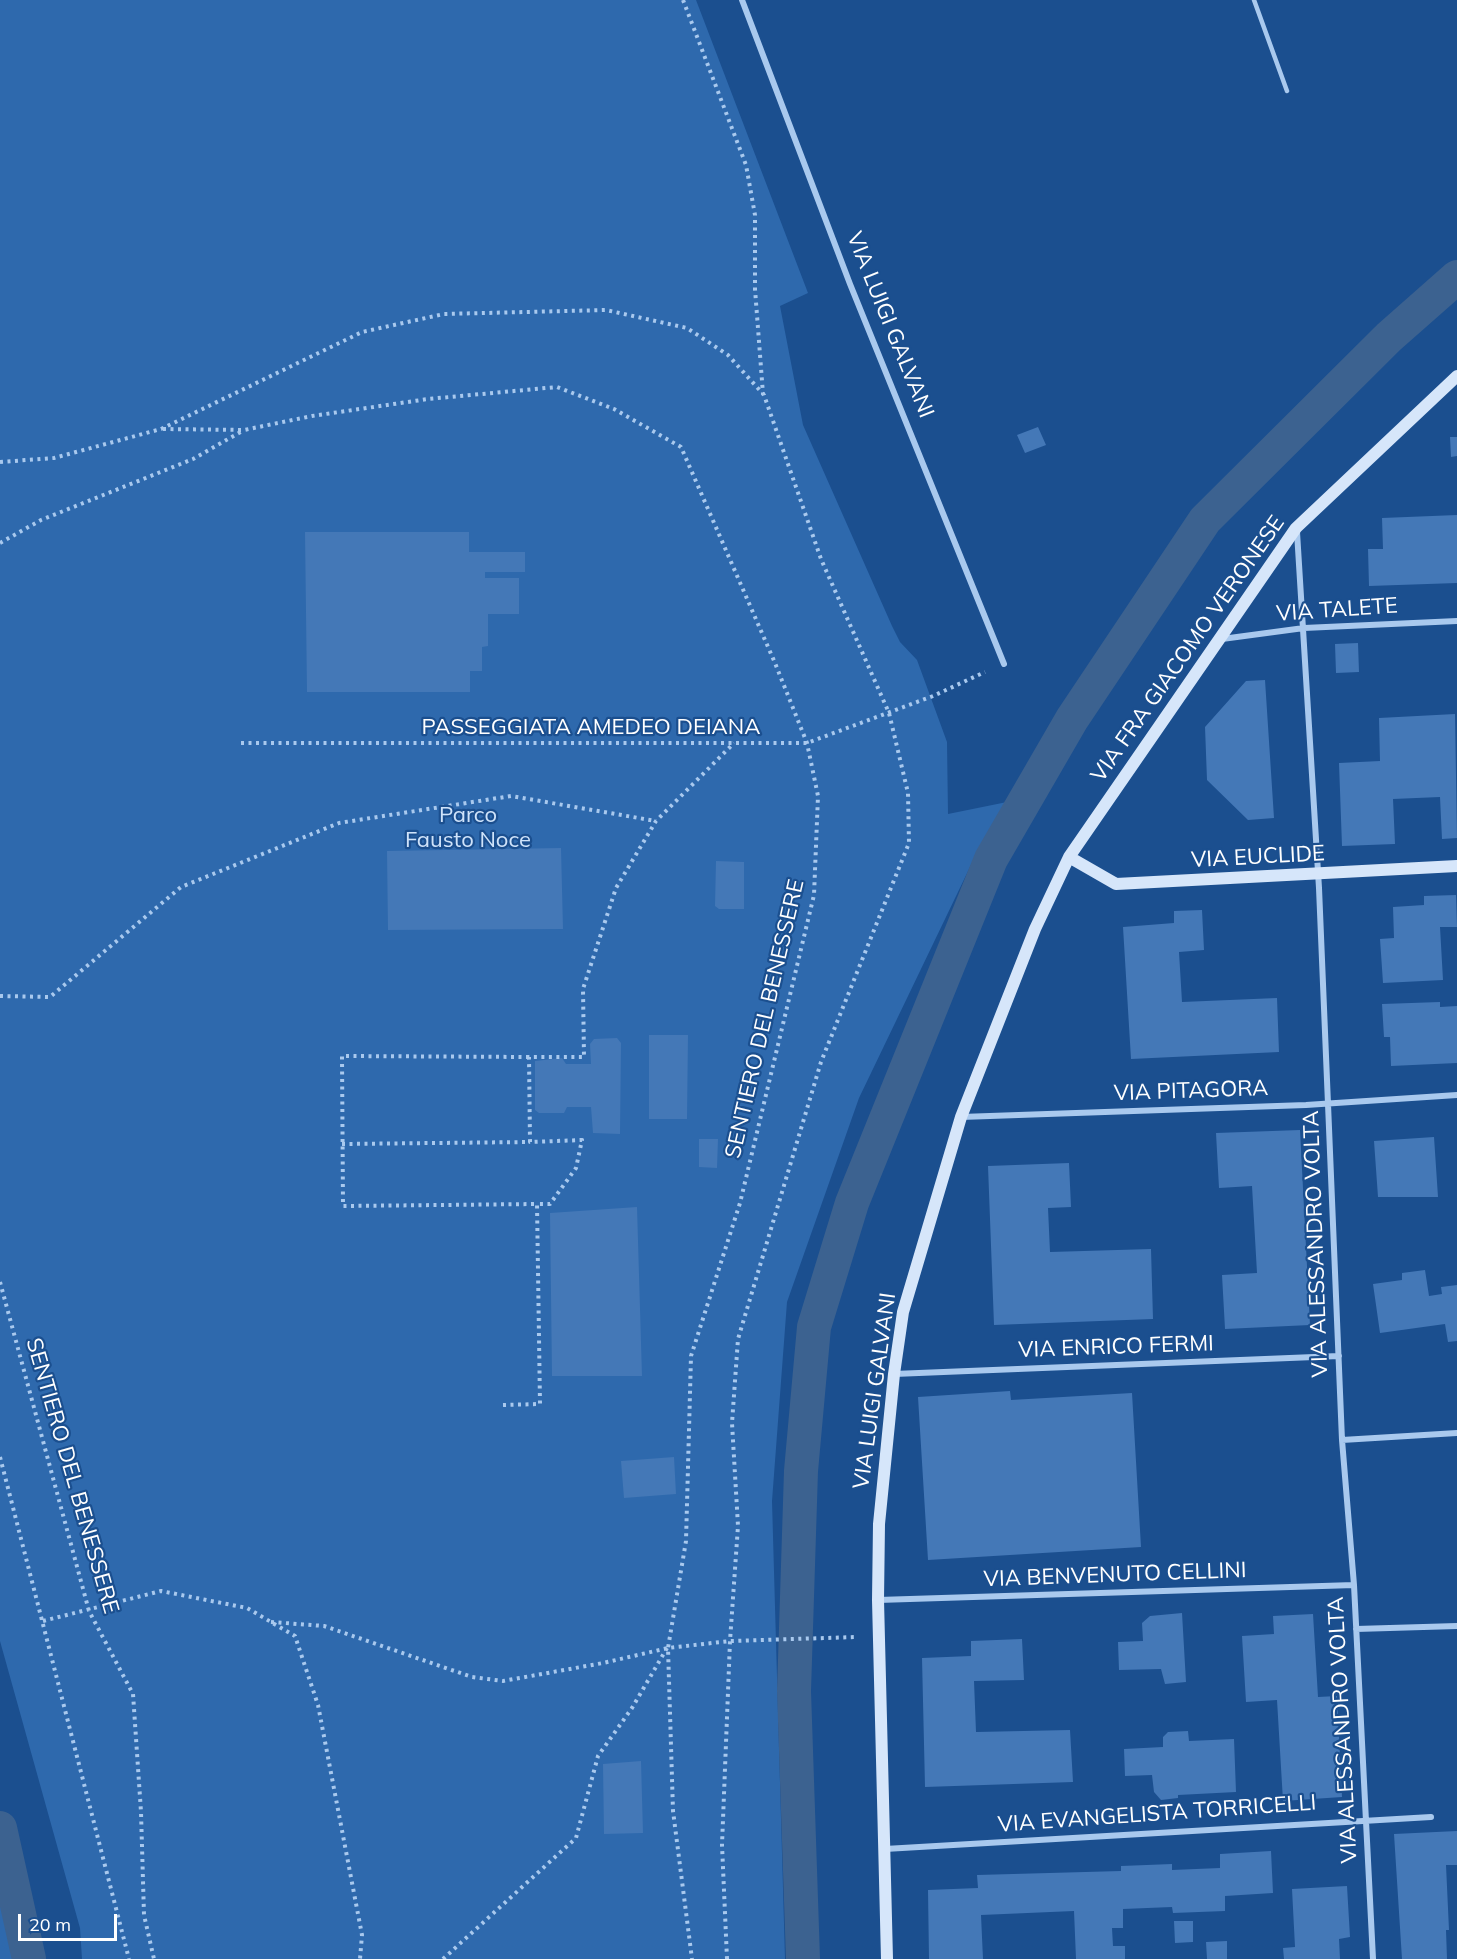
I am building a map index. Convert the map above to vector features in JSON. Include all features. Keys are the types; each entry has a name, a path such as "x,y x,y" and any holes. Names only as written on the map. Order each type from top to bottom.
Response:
{"street":[{"name":"VIA LUIGI GALVANI","path":"742,0 850,284 1004,664"},
{"name":"VIA FRA GIACOMO VERONESE","path":"1069,857 1296,528 1457,376"},
{"name":"VIA ALESSANDRO VOLTA","path":"1296,528 1318,876 1342,1440 1354,1585 1373,1959"},
{"name":"VIA TALETE","path":"1219,639 1304,628 1457,621"},
{"name":"VIA LUIGI GALVANI","path":"887,1959 878,1600 879,1524 894,1374 903,1312 927,1226 962,1118 1035,929 1069,857"},
{"name":"VIA EUCLIDE","path":"1069,857 1116,884 1318,876 1457,866"},
{"name":"VIA PITAGORA","path":"962,1118 1329,1104 1457,1095"},
{"name":"VIA ENRICO FERMI","path":"894,1374 1339,1356"},
{"path":"1342,1440 1457,1433"},
{"name":"VIA BENVENUTO CELLINI","path":"878,1600 1354,1585"},
{"path":"1356,1629 1457,1626"},
{"name":"VIA EVANGELISTA TORRICELLI","path":"885,1849 1431,1817"}],"lane":[{"path":"1254,0 1287,91"}],"path":[{"path":"683,0 746,165 755,215 755,289 764,395 821,559 889,713 908,794 909,843 820,1062 738,1339 732,1423 738,1526 729,1641 722,1845 727,1959"},
{"path":"0,462 54,458 161,429 362,332 444,314 606,310 687,327 728,356 764,395"},
{"name":"SENTIERO DEL BENESSERE","path":"161,429 244,430 312,416 428,399 557,387 615,409 681,447 775,663 807,743 818,796 814,895 740,1203 691,1356 686,1541 668,1648 673,1811 692,1959"},
{"name":"SENTIERO DEL BENESSERE","path":"0,543 41,520 193,459 244,430"},
{"name":"PASSEGGIATA AMEDEO DEIANA","path":"241,743 807,743 933,696 1004,664"},
{"path":"342,1144 582,1140 576,1168 550,1204 343,1206 342,1144 342,1056 584,1057 583,989 616,888 656,821 734,743"},
{"path":"0,996 50,997 181,887 339,823 511,796 656,821"},
{"path":"529,1057 530,1142"},
{"path":"503,1405 540,1404 537,1204"},
{"name":"SENTIERO DEL BENESSERE","path":"0,1282 89,1611 133,1694 141,1812 144,1915 154,1959"},
{"path":"0,1457 129,1959"},
{"path":"43,1621 161,1591 247,1608 295,1636 318,1705 362,1935 360,1959"},
{"path":"271,1622 324,1626 472,1677 503,1681 603,1663 668,1648 729,1641 832,1638"},
{"path":"443,1959 576,1838 598,1756 632,1708 668,1648"}],"green space":[{"name":"Parco Fausto Noce","path":"0,0 696,0 808,293 780,306 803,425 892,626 900,642 917,660 947,742 948,814 1007,802 970,867 859,1098 787,1302 772,1501 785,1959 82,1959 80,1928 0,1641"},
{"path":"0,1888 17,1959 0,1959"}],"building":[{"path":"1038,427 1046,445 1025,453 1017,435"},
{"path":"1450,437 1457,437 1457,456 1451,457"},
{"path":"1457,515 1457,583 1369,586 1368,549 1383,549 1382,518"},
{"path":"305,532 469,532 469,552 525,552 525,572 485,572 485,578 519,578 519,614 488,614 488,646 482,647 482,671 470,671 470,692 307,692"},
{"path":"1358,643 1359,672 1336,673 1335,644"},
{"path":"1265,680 1274,818 1248,820 1207,780 1205,727 1246,681"},
{"path":"1455,714 1457,838 1442,839 1440,797 1393,799 1395,844 1342,846 1339,763 1380,761 1379,718"},
{"path":"561,848 563,929 388,930 387,851"},
{"path":"716,861 744,862 744,909 719,909 715,906"},
{"path":"1456,895 1457,927 1440,927 1443,980 1383,983 1380,939 1394,938 1393,907 1424,905 1424,896"},
{"path":"1202,910 1204,950 1179,952 1182,1002 1277,998 1279,1052 1131,1059 1123,927 1174,923 1174,911"},
{"path":"1440,1002 1440,1007 1457,1006 1457,1063 1391,1066 1390,1037 1384,1037 1382,1004"},
{"path":"649,1035 688,1035 687,1119 649,1119"},
{"path":"617,1038 621,1043 620,1134 593,1133 591,1107 567,1107 564,1113 539,1113 535,1110 535,1061 562,1058 566,1064 591,1064 590,1044 594,1039"},
{"path":"1300,1130 1310,1325 1225,1329 1222,1275 1257,1273 1252,1186 1219,1188 1216,1133"},
{"path":"1434,1137 1438,1197 1378,1197 1374,1141"},
{"path":"699,1139 718,1139 717,1168 699,1167"},
{"path":"1069,1163 1071,1207 1048,1208 1050,1252 1151,1249 1153,1319 994,1325 988,1166"},
{"path":"637,1207 642,1376 552,1376 550,1213"},
{"path":"1425,1270 1429,1296 1442,1294 1441,1287 1457,1285 1457,1341 1448,1342 1445,1324 1380,1333 1373,1284 1402,1280 1402,1273"},
{"path":"1010,1391 1011,1400 1132,1393 1141,1547 928,1560 918,1397"},
{"path":"674,1457 676,1494 624,1498 621,1461"},
{"path":"1182,1613 1186,1682 1165,1684 1161,1669 1119,1670 1118,1642 1143,1641 1142,1623 1150,1616"},
{"path":"1313,1614 1318,1697 1337,1696 1342,1797 1283,1801 1277,1700 1246,1702 1242,1636 1274,1634 1273,1616"},
{"path":"1022,1639 1024,1680 974,1681 976,1732 1070,1730 1073,1782 925,1787 922,1658 971,1656 971,1641"},
{"path":"1188,1731 1189,1741 1234,1739 1236,1792 1178,1795 1178,1798 1161,1800 1154,1792 1152,1775 1125,1776 1124,1749 1163,1747 1163,1737 1168,1732"},
{"path":"641,1761 643,1833 604,1834 603,1764"},
{"path":"1457,1831 1457,1865 1446,1865 1449,1930 1446,1930 1447,1959 1402,1959 1394,1834"},
{"path":"1271,1851 1273,1893 1225,1896 1225,1911 1173,1913 1172,1907 1123,1909 1123,1928 1112,1928 1113,1946 1125,1946 1125,1959 1076,1959 1074,1911 981,1915 983,1959 929,1959 928,1890 978,1888 977,1875 1121,1871 1121,1866 1172,1864 1172,1870 1220,1868 1220,1854"},
{"path":"1347,1886 1350,1937 1339,1939 1340,1959 1284,1959 1283,1948 1295,1947 1292,1889"},
{"path":"1174,1921 1193,1921 1193,1942 1175,1943"},
{"path":"1227,1941 1227,1959 1207,1959 1206,1942"}],"waterway":[{"path":"803,1959 794,1691 801,1471 814,1327 852,1203 991,859 1072,719 1205,520 1389,337 1457,277"},
{"path":"0,1828 29,1959"}]}
